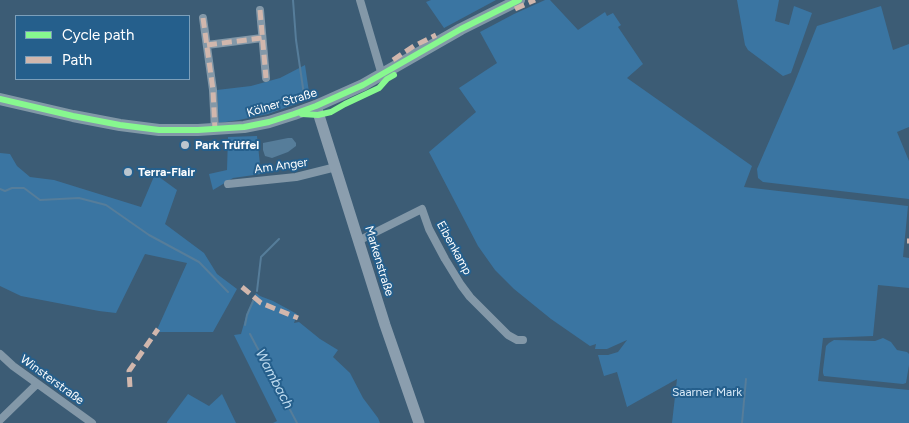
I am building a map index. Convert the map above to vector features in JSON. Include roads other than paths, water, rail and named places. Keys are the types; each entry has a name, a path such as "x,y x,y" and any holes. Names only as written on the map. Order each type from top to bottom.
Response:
{"main road":[{"name":"Kölner Straße","path":"0,99 73,116 159,130 215,130 244,127 269,122 316,106 363,85 461,29 520,0"}],"street":[{"path":"360,0 382,75"},
{"path":"260,10 266,78"},
{"path":"203,18 213,90 215,130"},
{"path":"206,45 262,38"},
{"name":"Markenstraße","path":"316,106 385,325 419,423"},
{"name":"Am Anger","path":"228,184 296,177 336,167"},
{"name":"Eibenkamp","path":"358,241 422,209 429,229 448,266 470,297 508,335 516,340 523,340"},
{"name":"Winsterstraße","path":"0,354 13,366 92,423"},
{"path":"0,420 37,384"}],"waterway":[{"name":"Wambach","path":"293,0 296,40 304,95"},
{"path":"0,189 5,191 12,188 24,188 40,200 79,198 106,205 149,235 199,262 228,292"},
{"name":"Wambach","path":"257,291 261,257 279,239"},
{"name":"Wambach","path":"245,325 254,299"},
{"name":"Wambach","path":"250,334 297,423"},
{"path":"742,423 746,379"}],"place":[{"name":"Park Trüffel","path":"185,145"},
{"name":"Terra-Flair","path":"128,172"}],"park label":[{"name":"Saarner Mark","path":"707,392"}]}
